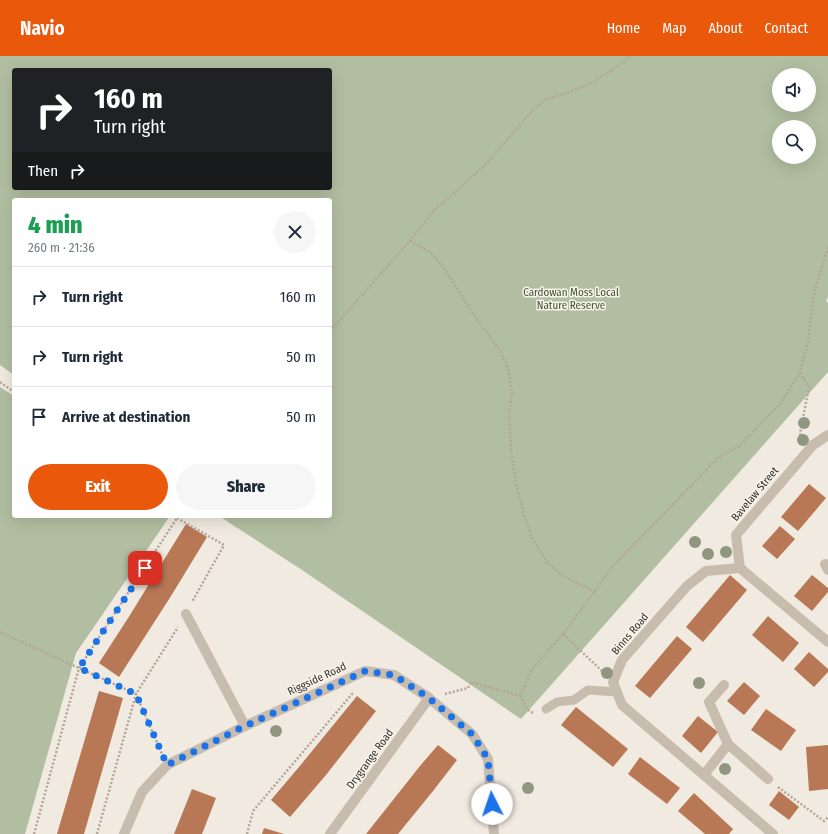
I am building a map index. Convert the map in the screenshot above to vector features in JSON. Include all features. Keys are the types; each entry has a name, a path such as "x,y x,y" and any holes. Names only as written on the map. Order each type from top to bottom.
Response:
{"street":[{"name":"Bavelaw Street","path":"740,568 736,535 813,445 828,435"},
{"path":"740,568 827,640"},
{"name":"Binns Road","path":"613,682 622,660 688,586 706,570 740,568"},
{"path":"186,614 245,726"},
{"name":"Riggside Road","path":"124,834 142,792 167,765 245,726 365,671 394,675 429,698 472,734 488,759 494,834"},
{"path":"613,682 622,705 773,834"},
{"path":"724,685 709,702 728,744 768,779"},
{"name":"Drygrange Road","path":"330,834 429,698"},
{"path":"704,775 728,744"}],"lane":[{"path":"546,709 557,702 574,700 588,690 617,692"}],"path":[{"path":"332,329 410,241 437,208 485,165 534,109 544,100 592,83 624,62 629,56"},
{"path":"410,241 431,253 444,268 474,315 500,351 508,368 512,392 509,415 511,450 516,483 525,519 533,540 547,562 562,575 594,592"},
{"path":"520,696 533,668 563,634 615,564 718,458 739,446 781,403 800,372 808,342 814,293 828,247"},
{"path":"800,372 809,387 800,434 813,445"},
{"path":"0,382 12,391"},
{"path":"34,834 79,668 176,518"},
{"path":"97,834 136,694 186,614 224,545 179,518"},
{"path":"0,632 136,694 167,765"},
{"path":"563,634 613,682"},
{"path":"247,834 253,811 352,694 347,679"},
{"path":"429,698 468,688 471,682 520,696 527,709 539,716 546,709"},
{"path":"768,779 824,821 828,817"}],"green space":[{"name":"Cardowan Moss Local Nature Reserve","path":"0,56 828,56 828,297 826,301 828,303 828,372 521,719 302,570 222,518 332,518 332,198 12,198 12,374 0,365"},
{"path":"0,387 12,395 12,518 169,518 76,653 25,834 0,834"}],"building":[{"path":"809,484 826,498 798,531 781,517"},
{"path":"186,524 207,537 119,677 99,663"},
{"path":"780,526 795,539 777,559 762,546"},
{"path":"730,575 747,590 703,642 686,627"},
{"path":"812,575 828,588 828,592 812,611 794,596"},
{"path":"768,616 799,643 783,662 752,635"},
{"path":"677,636 692,649 650,698 635,686"},
{"path":"809,652 828,669 828,672 814,687 794,669"},
{"path":"744,682 760,696 744,715 727,701"},
{"path":"99,691 123,698 84,834 57,834"},
{"path":"357,696 376,711 326,775 290,817 271,800"},
{"path":"576,707 628,749 613,767 561,725"},
{"path":"766,709 796,730 781,751 751,730"},
{"path":"698,716 718,732 701,753 682,736"},
{"path":"438,745 457,760 433,791 398,834 366,834 420,766"},
{"path":"828,745 828,789 809,791 806,747"},
{"path":"640,757 680,788 667,804 628,774"},
{"path":"192,789 216,798 202,834 174,834"},
{"path":"779,791 799,807 789,820 769,805"},
{"path":"694,793 733,829 729,834 705,834 678,811"},
{"path":"264,828 284,834 262,834"}],"route":[{"path":"145,568 79,668 136,694 167,765 245,726 365,671 394,675 429,698 472,734 488,759 492,804"}]}
